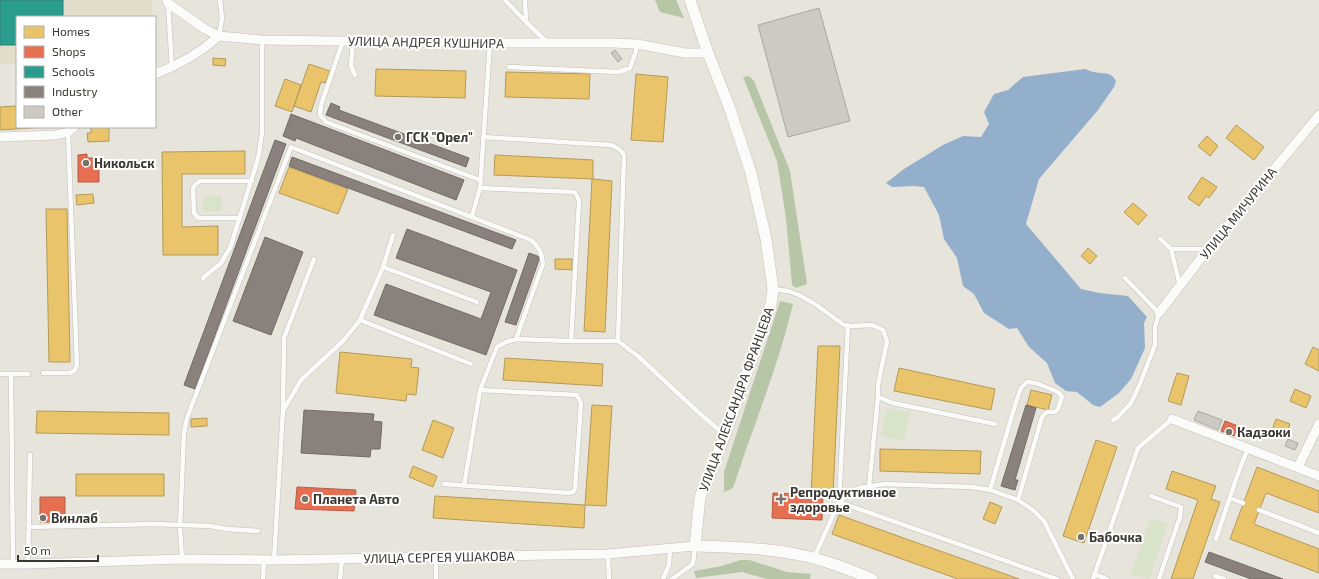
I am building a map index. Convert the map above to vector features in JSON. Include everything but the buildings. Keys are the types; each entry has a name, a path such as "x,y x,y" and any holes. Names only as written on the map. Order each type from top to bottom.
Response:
{"street":[{"name":"УЛИЦА АЛЕКСАНДРА ФРАНЦЕВА","path":"690,0 708,53 730,108 751,173 766,239 773,288 771,304 725,435 700,497 695,546"},
{"path":"156,74 172,68 185,61 203,50 219,36 205,29 168,1"},
{"name":"УЛИЦА АНДРЕЯ КУШНИРА","path":"219,36 262,40 612,43 637,44 685,53 708,53"},
{"name":"УЛИЦА МИЧУРИНА","path":"1159,313 1208,249 1319,115"},
{"path":"0,137 56,135 71,130"},
{"path":"1172,419 1319,476"},
{"path":"1298,467 1319,424"},
{"name":"УЛИЦА СЕРГЕЯ УШАКОВА","path":"0,564 13,565 182,560 274,560 608,554 695,546 746,547 814,558 872,579"}],"lane":[{"path":"219,36 222,18 220,0"},
{"path":"506,0 526,22 549,43"},
{"path":"525,0 526,22"},
{"path":"168,1 172,68"},
{"path":"203,278 221,263 227,253 240,218 258,159 261,140 262,40"},
{"path":"343,41 320,105 320,115 326,122 480,180"},
{"path":"353,41 351,66 355,75"},
{"path":"472,216 480,188 490,43"},
{"path":"509,67 618,72 630,68 637,44"},
{"path":"43,373 70,373 75,370 77,365 71,130"},
{"path":"483,137 610,145 621,150 624,155 618,341"},
{"path":"182,560 180,526 184,433 187,418 290,147 472,216 531,240 537,245 542,257 542,264 516,339"},
{"path":"240,218 201,218 195,216 193,188 200,181 252,181"},
{"path":"480,188 574,192 577,196 579,201 572,341"},
{"path":"283,410 301,380 343,341 360,320 383,267 393,235"},
{"path":"1160,239 1171,249 1180,286"},
{"path":"1171,249 1208,249"},
{"path":"274,560 283,410 284,338 314,259"},
{"path":"383,267 477,302"},
{"path":"1113,420 1118,417 1131,403 1140,384 1155,346 1155,327 1159,313 1125,278"},
{"path":"773,288 799,295 844,325 872,325 883,330 887,341 878,385 869,486"},
{"path":"360,320 471,364"},
{"path":"814,558 839,502 848,325"},
{"path":"464,486 480,390 497,347 516,339 618,341 639,357 725,435"},
{"path":"0,374 28,374"},
{"path":"11,374 13,565"},
{"path":"990,490 1021,388 1027,382 1036,382 1058,392 1062,397 1058,409 1055,412 1047,412 1042,417 1018,500"},
{"path":"444,484 569,493 573,492 575,489 581,404 577,396 480,390"},
{"path":"878,397 893,403 995,424"},
{"path":"1107,579 1094,577 1138,448 1172,419"},
{"path":"1216,539 1248,448"},
{"path":"28,564 30,455"},
{"path":"839,502 859,488 884,484 972,487 990,490 1018,500 1033,510 1044,521 1073,579"},
{"path":"1151,496 1181,507 1180,517 1159,579"},
{"path":"1230,498 1243,503"},
{"path":"839,502 1057,579"},
{"path":"1259,510 1319,533"},
{"path":"29,527 153,524 210,526 227,529 258,531"},
{"path":"672,579 693,564 695,546"},
{"path":"663,579 669,565 670,549"},
{"path":"608,554 609,579"},
{"path":"436,557 436,579"},
{"path":"340,579 342,559"},
{"path":"263,579 264,560"},
{"path":"1215,576 1224,579"}],"shaded area":[{"path":"0,0 152,0 152,16 16,16 16,63 0,64"}],"green space":[{"path":"655,0 676,0 684,18 660,12"},
{"path":"749,76 754,81 790,171 807,284 796,288 792,285 786,218 777,161 743,77"},
{"path":"222,196 222,211 203,211 203,197"},
{"path":"780,301 793,304 780,351 733,488 724,492 724,472"},
{"path":"887,408 910,413 904,441 881,436"},
{"path":"1151,518 1168,524 1149,579 1131,574"},
{"path":"740,560 749,560 787,572 811,574 810,579 767,579 742,572 696,578 694,571 722,566"}],"water":[{"path":"1085,69 1111,75 1116,81 1114,87 1098,110 1039,179 1026,224 1081,289 1099,293 1128,296 1147,317 1144,323 1145,348 1131,379 1119,393 1100,407 1093,405 1077,392 1066,391 1055,383 1047,363 1029,347 1017,328 1009,329 984,313 974,294 963,286 957,258 944,239 939,215 924,187 892,187 886,183 904,169 943,145 963,136 981,137 989,124 984,112 994,94 1008,90 1023,77"}],"place":[{"name":"ГСК \"Орел\"","path":"398,137"},
{"name":"Никольск","path":"86,163"},
{"name":"Кадзоки","path":"1229,432"},
{"name":"Планета Авто","path":"305,499"},
{"name":"Репродуктивное здоровье","path":"781,499"},
{"name":"Винлаб","path":"43,518"},
{"name":"Бабочка","path":"1081,537"}]}
